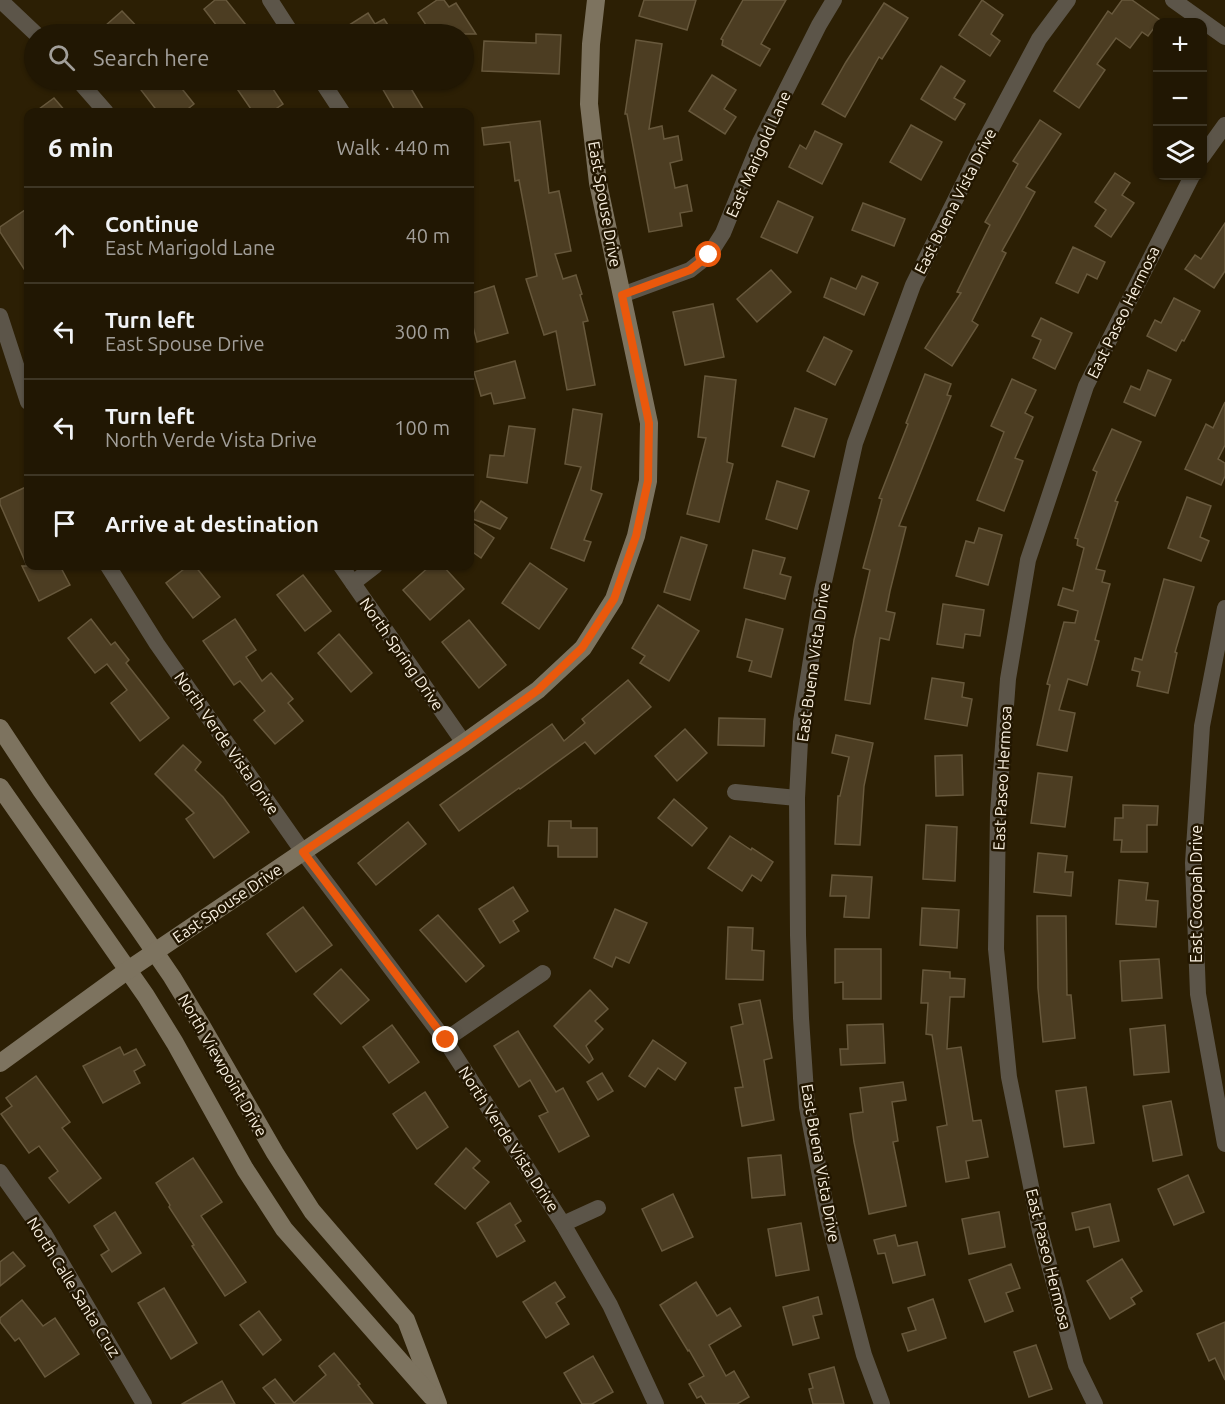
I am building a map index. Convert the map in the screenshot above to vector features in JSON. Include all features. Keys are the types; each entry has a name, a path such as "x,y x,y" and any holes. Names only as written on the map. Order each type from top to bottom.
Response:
{"main road":[{"name":"East Spouse Drive","path":"0,1063 128,970 464,743 538,690 582,648 614,599 636,536 648,481 649,423 598,183 589,104 591,44 596,0"},
{"name":"North Viewpoint Drive","path":"0,728 155,952 200,1023 275,1153 312,1210 406,1320 438,1404 284,1229 245,1169 175,1043 128,970 0,787"}],"street":[{"path":"0,0 25,24"},
{"path":"270,0 286,24"},
{"name":"East Marigold Lane","path":"622,295 690,270 709,255 723,233 760,142 834,0"},
{"name":"East Buena Vista Drive","path":"882,1404 864,1355 828,1218 807,1107 798,935 797,798 801,722 822,591 855,443 913,285 981,148 1039,39 1068,0"},
{"path":"1173,0 1225,37"},
{"path":"87,90 102,108"},
{"path":"328,90 339,108"},
{"path":"1207,151 1225,125"},
{"name":"East Paseo Hermosa","path":"1095,1404 1076,1365 1040,1231 1009,1077 996,949 998,813 1008,680 1028,560 1086,386 1190,180"},
{"path":"0,316 24,390"},
{"name":"North Verde Vista Drive","path":"111,570 157,644 303,852 446,1040 563,1224 610,1305 656,1404"},
{"name":"North Spring Drive","path":"344,570 464,743"},
{"path":"353,583 370,570"},
{"name":"East Cocopah Drive","path":"1225,608 1202,726 1193,863 1198,994 1225,1143"},
{"path":"735,792 797,798"},
{"path":"446,1040 543,973"},
{"name":"North Calle Santa Cruz","path":"0,1172 45,1235 144,1404"},
{"path":"563,1224 598,1208"}],"building":[{"path":"215,0 226,0 245,24 215,24 204,9"},
{"path":"437,0 444,0 449,7 456,3 470,24 425,24 418,13"},
{"path":"644,0 696,0 687,30 639,16"},
{"path":"743,0 786,0 761,44 770,49 760,66 722,45 723,40 721,39"},
{"path":"982,0 1003,15 991,34 1000,41 990,56 959,35"},
{"path":"1122,0 1132,0 1157,18 1153,18 1153,29 1148,36 1142,32 1130,48 1116,38 1097,64 1105,70 1079,108 1054,91 1108,11 1112,14"},
{"path":"884,3 908,18 882,59 879,57 845,117 822,104"},
{"path":"122,11 134,24 107,24"},
{"path":"368,13 375,24 351,24"},
{"path":"384,19 387,24 375,24"},
{"path":"536,34 561,35 559,74 482,71 484,41 536,43"},
{"path":"636,40 662,44 649,129 662,126 664,139 678,136 682,160 670,163 675,188 687,185 692,211 680,213 682,226 649,232 627,114 625,114"},
{"path":"941,66 965,81 954,98 965,104 955,120 921,99"},
{"path":"712,75 736,90 724,109 736,117 725,134 689,111"},
{"path":"141,90 183,90 194,104 189,108 155,108"},
{"path":"238,90 274,90 283,104 277,108 250,108"},
{"path":"383,90 412,90 423,108 394,108"},
{"path":"54,98 63,108 40,108"},
{"path":"1040,120 1061,134 1026,187 1035,192 1002,251 1006,253 972,321 978,325 952,366 925,348 961,293 957,292 990,225 985,222 1018,164 1013,161"},
{"path":"540,121 549,193 559,191 571,251 555,254 563,279 576,275 582,294 580,295 588,321 583,322 595,385 567,390 556,331 544,335 526,279 537,276 519,180 515,181 510,142 484,145 482,128"},
{"path":"911,125 942,142 921,180 890,162"},
{"path":"815,131 842,144 822,184 789,167 800,145 806,149"},
{"path":"1115,173 1130,183 1122,195 1134,203 1111,237 1095,226 1106,210 1095,202"},
{"path":"778,201 813,217 797,253 761,237"},
{"path":"863,203 905,219 894,246 852,230"},
{"path":"24,211 24,269 0,232 0,227"},
{"path":"1225,223 1225,271 1214,288 1185,269 1195,255 1201,259"},
{"path":"1073,247 1105,262 1097,279 1087,274 1078,293 1056,283"},
{"path":"771,270 791,292 757,322 737,299"},
{"path":"862,276 878,283 864,315 824,297 831,278 856,289"},
{"path":"494,286 508,333 477,342 474,330 474,293"},
{"path":"1174,298 1200,311 1176,351 1147,336 1155,320 1161,323"},
{"path":"713,304 724,357 685,365 673,312"},
{"path":"1041,318 1072,333 1055,369 1033,358 1041,340 1032,336"},
{"path":"824,337 852,351 835,385 807,371"},
{"path":"515,361 525,398 494,404 491,393 481,396 474,372"},
{"path":"1148,370 1171,380 1155,416 1124,402 1131,386 1140,390"},
{"path":"925,374 951,384 947,395 951,396 899,526 906,527 886,611 895,613 889,640 880,638 870,704 845,700 854,640 870,570 863,568 882,499 879,498"},
{"path":"705,376 736,380 727,462 733,464 719,522 687,514 706,438 698,437"},
{"path":"1012,379 1036,390 1025,413 1033,417 1015,458 1023,461 1004,511 977,500 1004,432 991,426"},
{"path":"1225,402 1225,445 1218,459 1225,463 1225,476 1221,485 1185,469 1206,424 1213,428"},
{"path":"795,408 827,419 814,457 782,446"},
{"path":"573,409 602,414 591,490 602,494 584,540 591,542 584,561 551,548 581,467 565,464"},
{"path":"509,426 535,429 527,483 487,477 490,455 504,456"},
{"path":"1112,429 1141,442 1115,501 1118,502 1096,569 1105,571 1102,582 1110,584 1095,640 1099,641 1087,685 1068,679 1059,710 1075,713 1067,751 1037,745 1050,685 1047,684 1064,622 1075,623 1078,611 1058,605 1063,588 1073,591 1084,548 1077,545 1078,539 1075,538 1097,472 1093,470"},
{"path":"777,481 809,491 797,529 766,519"},
{"path":"24,488 24,559 0,504 0,499"},
{"path":"1187,497 1211,506 1200,537 1209,541 1201,561 1168,548"},
{"path":"481,501 507,518 500,529 474,519 474,512"},
{"path":"474,524 494,538 481,558 474,553"},
{"path":"979,528 1002,535 988,585 956,576 966,541 974,543"},
{"path":"681,537 707,545 690,600 664,592"},
{"path":"753,550 785,558 780,574 791,577 785,599 744,588"},
{"path":"530,563 567,589 539,629 502,603"},
{"path":"22,566 24,570 62,570 70,585 39,601"},
{"path":"183,570 198,570 220,597 193,618 166,583"},
{"path":"426,570 447,570 464,589 430,620 403,590"},
{"path":"303,575 331,611 305,631 277,595"},
{"path":"1164,579 1194,587 1175,652 1177,653 1168,693 1137,686 1140,672 1132,670 1135,658 1142,660"},
{"path":"943,604 984,610 980,636 965,634 963,648 937,644"},
{"path":"658,605 699,631 669,681 640,663 645,656 632,648"},
{"path":"91,619 111,645 115,642 129,660 126,663 169,718 140,741 111,703 127,690 107,664 95,673 68,638"},
{"path":"235,619 256,650 246,657 262,681 271,673 293,699 288,703 303,721 275,744 254,720 265,711 240,681 234,685 203,641"},
{"path":"746,619 783,629 771,677 749,671 752,661 737,657"},
{"path":"469,620 506,665 479,688 442,642"},
{"path":"339,634 372,673 351,692 318,653"},
{"path":"932,678 964,683 962,697 972,699 967,726 925,719"},
{"path":"628,680 651,707 595,754 585,742 459,831 440,805 552,724 564,741 585,723 582,719"},
{"path":"719,718 765,719 764,746 718,745"},
{"path":"685,729 707,753 677,781 655,756"},
{"path":"836,735 873,743 864,786 860,845 835,844 838,796 840,796 849,757 832,753"},
{"path":"183,745 201,762 195,770 223,797 249,832 214,858 186,819 194,813 155,774"},
{"path":"962,755 963,795 936,796 935,756"},
{"path":"1038,773 1072,777 1065,827 1031,823"},
{"path":"674,799 707,828 692,846 658,818"},
{"path":"1123,805 1158,806 1157,825 1147,825 1147,852 1121,852 1122,840 1114,840 1115,818 1123,818"},
{"path":"549,821 571,821 571,828 597,828 597,857 558,857 558,846 548,846"},
{"path":"408,822 426,844 376,885 358,863"},
{"path":"926,825 957,827 955,881 923,879"},
{"path":"730,836 773,862 761,881 752,875 742,891 708,868"},
{"path":"1038,853 1067,856 1065,872 1073,872 1071,896 1034,892"},
{"path":"832,875 872,877 869,918 844,917 846,896 830,896"},
{"path":"1119,880 1148,883 1146,900 1158,901 1156,927 1116,924"},
{"path":"513,887 528,911 513,921 519,931 500,943 479,909"},
{"path":"303,907 332,945 296,972 267,934"},
{"path":"922,908 959,910 957,948 920,945"},
{"path":"615,909 647,923 629,963 616,957 612,967 594,958"},
{"path":"438,915 484,966 466,982 420,930"},
{"path":"1037,916 1066,916 1067,995 1071,995 1075,1038 1043,1042 1038,988"},
{"path":"728,927 753,928 752,950 764,951 763,980 726,979"},
{"path":"835,949 881,949 881,999 843,999 843,982 835,983"},
{"path":"1159,959 1162,998 1122,1001 1120,961"},
{"path":"341,969 369,1000 341,1024 314,994"},
{"path":"923,970 950,972 950,978 965,979 964,997 950,997 947,1049 961,1047 973,1121 981,1120 988,1157 966,1161 969,1178 946,1182 937,1127 947,1125 932,1035 926,1034 928,1003 921,1003"},
{"path":"590,990 608,1009 595,1021 603,1029 586,1046 593,1059 589,1063 554,1026"},
{"path":"760,1000 772,1058 764,1060 774,1120 742,1126 735,1088 743,1087 731,1027 743,1024 739,1004"},
{"path":"883,1024 885,1063 841,1065 840,1049 848,1049 847,1025"},
{"path":"392,1025 419,1062 389,1083 363,1047"},
{"path":"1165,1025 1169,1072 1134,1075 1130,1029"},
{"path":"518,1031 556,1092 563,1088 589,1136 559,1152 539,1116 548,1112 530,1080 519,1087 494,1046"},
{"path":"653,1040 686,1063 675,1080 658,1068 645,1087 629,1076"},
{"path":"120,1047 124,1055 136,1049 145,1065 134,1071 140,1083 103,1103 83,1066"},
{"path":"602,1073 613,1091 598,1100 587,1082"},
{"path":"36,1076 70,1122 62,1128 101,1178 69,1203 49,1178 58,1171 39,1146 29,1153 1,1114 12,1106 6,1098"},
{"path":"903,1082 906,1100 892,1102 898,1141 893,1142 906,1206 869,1214 850,1114 863,1112 860,1088"},
{"path":"1086,1087 1094,1143 1064,1147 1056,1091"},
{"path":"425,1092 448,1127 417,1149 393,1114"},
{"path":"1171,1101 1182,1155 1153,1161 1143,1106"},
{"path":"466,1148 480,1161 473,1168 489,1182 465,1209 435,1184"},
{"path":"781,1155 785,1195 752,1198 748,1158"},
{"path":"193,1158 222,1202 201,1216 246,1282 225,1296 192,1246 194,1245 156,1183"},
{"path":"1188,1175 1204,1212 1174,1225 1158,1189"},
{"path":"673,1194 693,1237 662,1251 642,1209"},
{"path":"510,1203 521,1221 515,1225 525,1241 497,1257 477,1223"},
{"path":"1110,1204 1119,1241 1094,1247 1089,1227 1076,1230 1072,1213"},
{"path":"115,1212 141,1253 112,1272 101,1255 109,1250 94,1226"},
{"path":"999,1212 1005,1247 969,1254 962,1219"},
{"path":"801,1223 809,1270 776,1276 768,1229"},
{"path":"895,1235 898,1246 917,1242 925,1275 893,1283 885,1253 878,1254 874,1240"},
{"path":"13,1252 25,1266 0,1286 0,1262"},
{"path":"1122,1259 1142,1291 1131,1298 1135,1304 1110,1319 1087,1281"},
{"path":"1011,1264 1020,1288 1006,1293 1013,1311 985,1322 969,1280"},
{"path":"555,1282 565,1297 556,1303 569,1324 546,1338 523,1302"},
{"path":"696,1282 717,1316 730,1308 741,1326 709,1345 726,1376 734,1371 749,1397 737,1404 706,1404 701,1396 697,1398 689,1384 704,1376 660,1305"},
{"path":"164,1288 197,1343 171,1359 138,1303"},
{"path":"818,1297 822,1314 813,1316 819,1338 793,1345 783,1307"},
{"path":"933,1299 946,1338 908,1351 902,1334 916,1330 908,1308"},
{"path":"22,1300 43,1326 55,1318 79,1354 45,1377 19,1338 15,1341 0,1322 0,1318"},
{"path":"259,1311 281,1340 263,1355 240,1325"},
{"path":"1225,1322 1225,1380 1215,1358 1209,1361 1197,1334"},
{"path":"1036,1345 1052,1389 1029,1397 1014,1352"},
{"path":"334,1353 360,1384 358,1385 373,1404 276,1404 263,1388 275,1379 294,1403 326,1375 319,1366"},
{"path":"593,1356 613,1392 592,1404 582,1404 564,1373"},
{"path":"834,1367 844,1404 813,1404 809,1389 813,1388 809,1374"},
{"path":"222,1381 235,1404 182,1404"}],"route":[{"path":"446,1040 303,852 538,690 582,648 614,599 636,536 648,481 649,423 622,295 690,270 709,255"}]}
